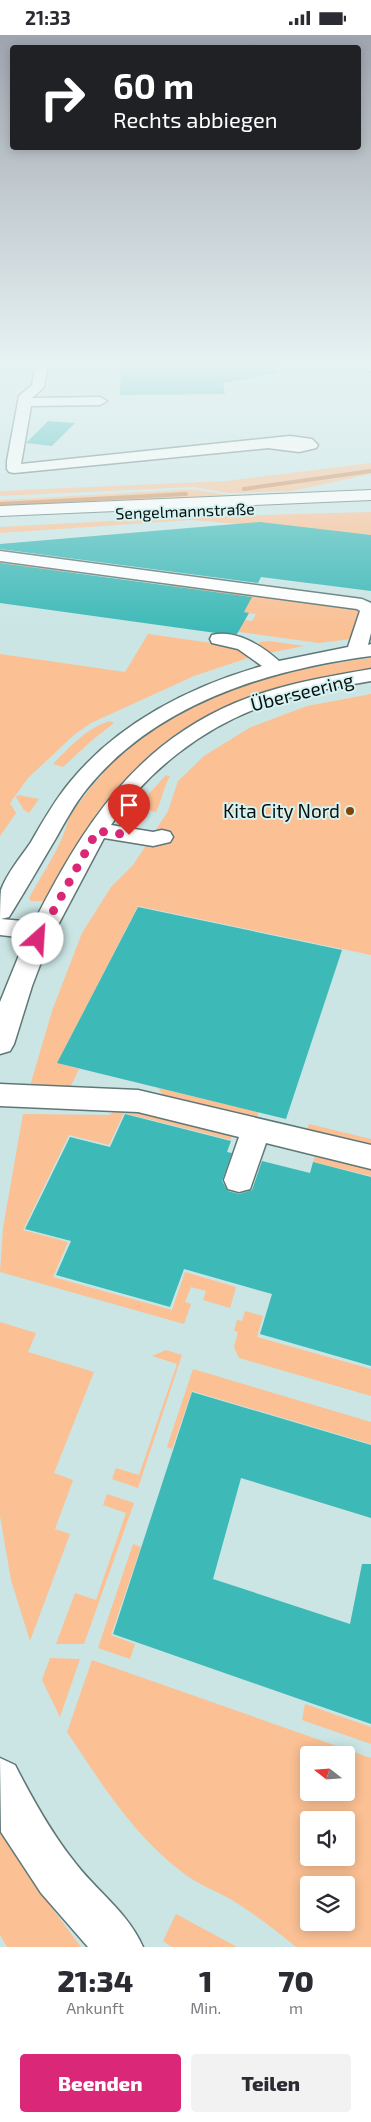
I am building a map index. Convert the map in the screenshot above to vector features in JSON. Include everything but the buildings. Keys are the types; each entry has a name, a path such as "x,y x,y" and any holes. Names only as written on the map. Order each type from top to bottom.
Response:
{"main road":[{"name":"Sengelmannstraße","path":"0,511 371,495"},
{"name":"Sengelmannstraße","path":"0,519 371,504"}],"street":[{"path":"11,453 7,469 172,453"},
{"path":"0,548 371,596"},
{"path":"0,556 355,603 366,607 370,614 363,651"},
{"path":"219,639 246,645 254,649 276,668"},
{"name":"Überseering","path":"0,911 61,811 82,781 108,754 137,730 196,697 229,683 276,668 363,651"},
{"name":"Überseering","path":"0,1044 12,1005 42,931 97,831 108,814 130,789 170,750 206,726 243,707 285,693 333,681 371,675"},
{"path":"97,831 153,839 162,837"},
{"path":"0,927 42,931"},
{"path":"0,1095 138,1101 371,1157"},
{"path":"240,1180 256,1130"},
{"path":"0,1780 17,1816 57,1877 119,1947"}],"shaded area":[{"path":"371,463 371,474 292,491 229,493 194,487 0,496 0,491 226,481"},
{"path":"196,490 241,497 0,508 0,500"},
{"path":"371,512 371,535 191,520 0,533 0,527 186,517"},
{"path":"0,560 354,607 360,611 351,639 319,643 83,610 102,601 252,621 256,614 240,612 241,609 245,610 248,604 166,590 170,584 76,572 71,578 0,571"},
{"path":"148,634 233,646 251,657 194,676 91,723 75,734 28,778 10,803 16,813 0,836 0,654 125,672"},
{"path":"269,641 304,646 269,653 258,645 260,642"},
{"path":"371,658 371,669 268,690 214,712 174,736 138,766 107,800 80,838 45,901 31,901 29,898 55,853 72,813 101,776 132,746 166,721 203,701 242,686 283,674"},
{"path":"371,694 371,955 138,906 57,1063 79,1069 70,1088 30,1086 52,1011 82,933 111,887 133,865 168,811 178,781 204,756 249,728 307,706"},
{"path":"110,721 114,723 63,767 53,764 86,733"},
{"path":"166,775 170,776 156,812 138,808 146,797"},
{"path":"18,795 39,799 29,813 24,810 16,797"},
{"path":"158,1088 258,1112 257,1118 163,1095"},
{"path":"122,1107 231,1133 231,1140 124,1113 109,1145 69,1135 23,1230 68,1242 53,1277 172,1310 185,1272 236,1287 230,1308 203,1300 206,1291 191,1287 185,1302 191,1304 184,1324 0,1272 3,1228 23,1114 109,1115"},
{"path":"309,1124 371,1139 371,1145 307,1130"},
{"path":"316,1153 371,1165 371,1176 313,1162"},
{"path":"245,1311 263,1316 257,1337 371,1369 371,1396 239,1358 234,1347 238,1332 234,1331 237,1320 242,1321"},
{"path":"0,1322 36,1333 28,1352 94,1372 54,1473 73,1480 55,1529 70,1534 30,1641 11,1580 0,1516"},
{"path":"166,1350 182,1355 138,1488 112,1479 116,1468 139,1475 177,1364 152,1356"},
{"path":"193,1369 371,1422 371,1444 192,1391 172,1449 167,1447"},
{"path":"107,1494 134,1503 84,1644 56,1644 75,1593 96,1600 126,1513 103,1505"},
{"path":"133,1544 141,1547 111,1635 135,1644 130,1659 98,1648"},
{"path":"50,1658 80,1659 60,1717 42,1680"},
{"path":"92,1660 337,1746 300,1746 300,1801 355,1801 355,1752 371,1758 371,1947 296,1947 240,1905 200,1884 164,1857 133,1825 105,1789 67,1732"},
{"path":"305,1704 371,1727 371,1744 302,1720"},
{"path":"0,1824 34,1884 81,1947 7,1947 0,1935"},
{"path":"176,1914 237,1947 172,1947 163,1941"}],"waterway":[{"path":"244,489 371,471"},
{"path":"0,504 186,494"}],"place":[{"name":"Kita City Nord","path":"350,811"}],"route":[{"path":"38,939 97,831 129,835"}]}
